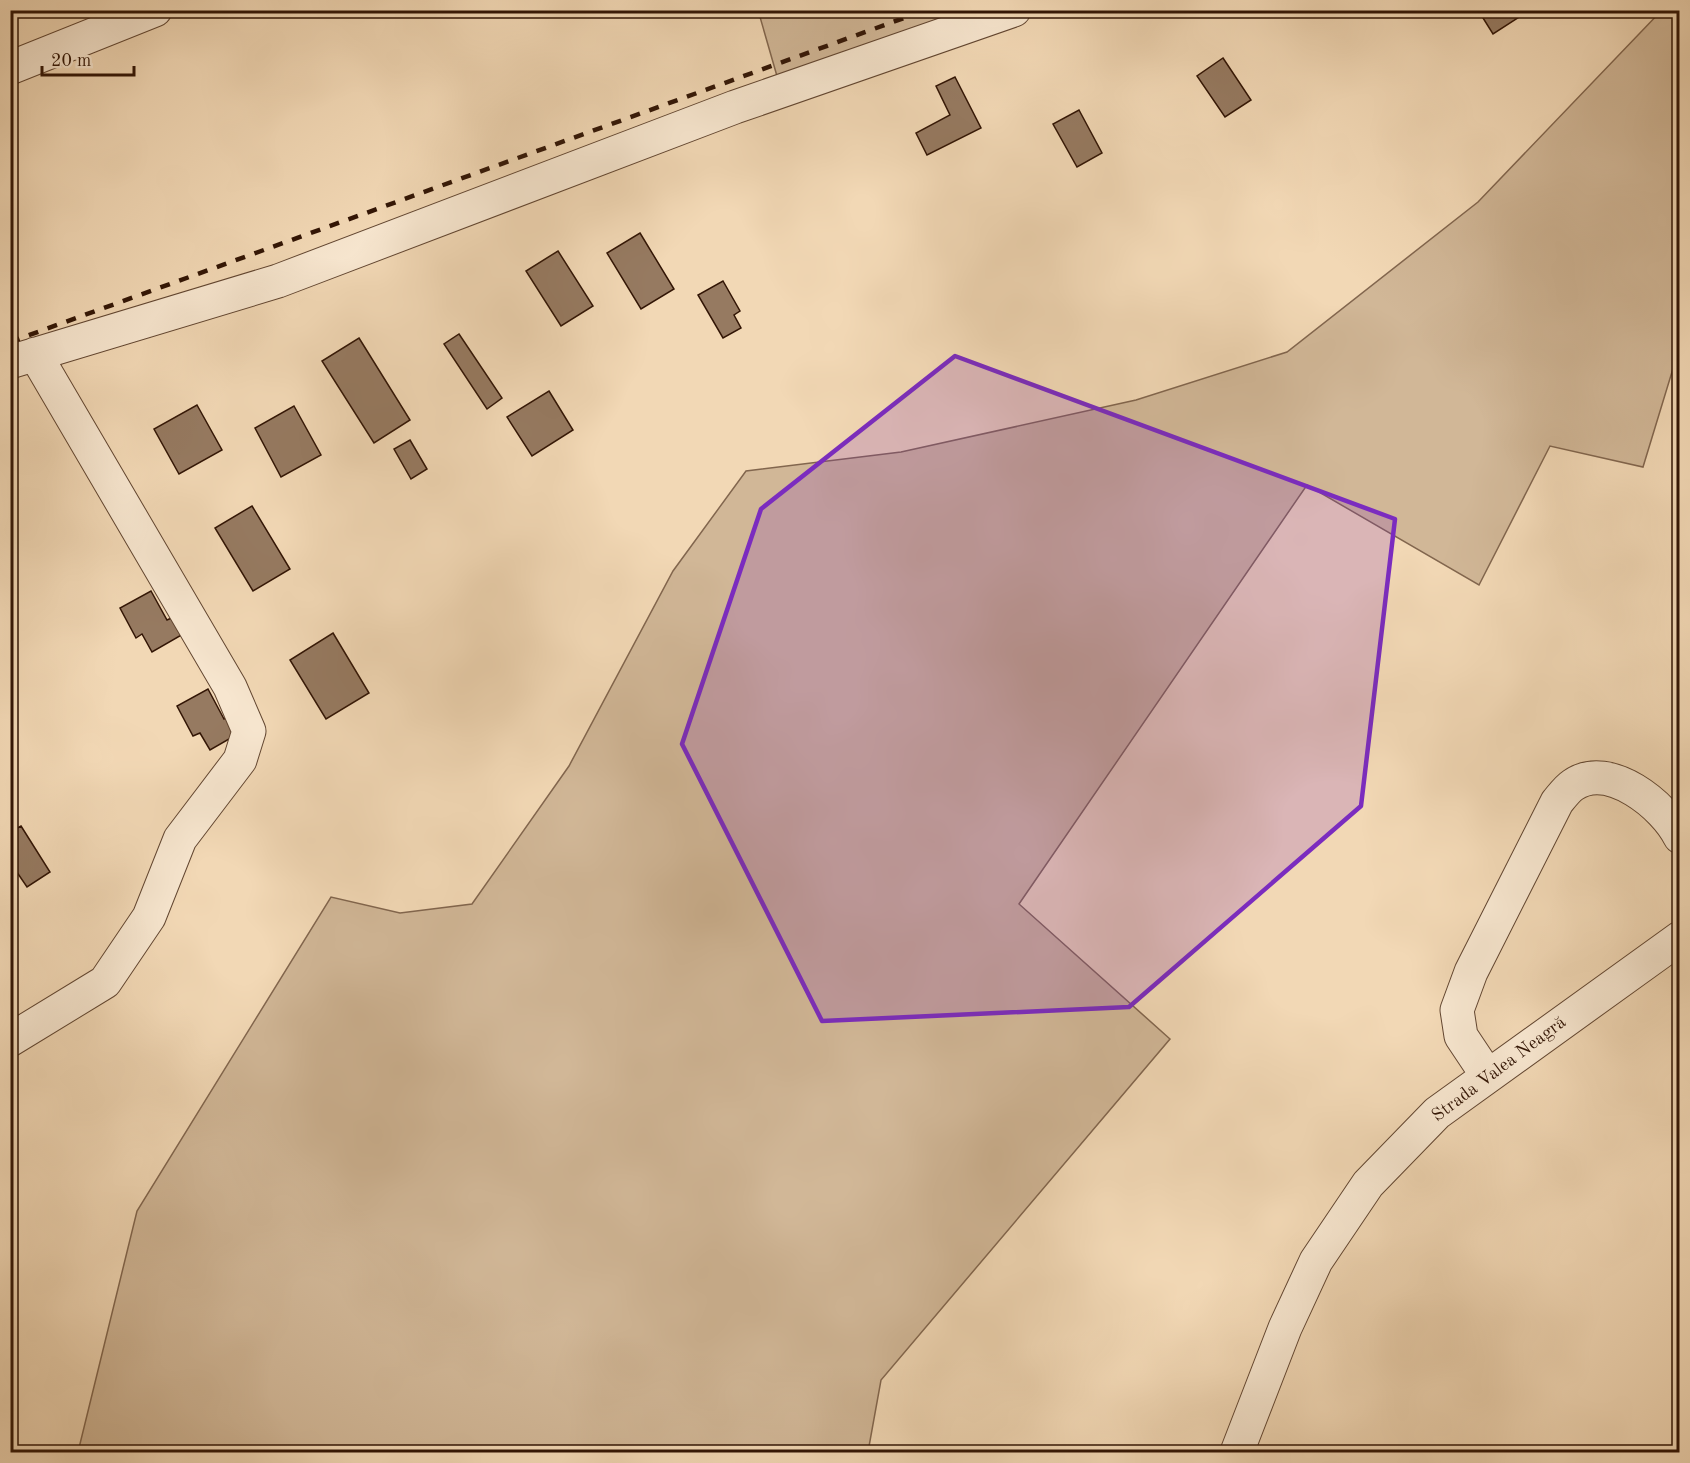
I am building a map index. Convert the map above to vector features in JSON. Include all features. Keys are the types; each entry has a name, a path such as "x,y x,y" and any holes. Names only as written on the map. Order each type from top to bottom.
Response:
{"street":[{"path":"10,68 155,10"},
{"path":"10,1040 105,982 149,917 180,839 240,760 249,731 230,687 23,358 278,281 735,107 1014,10"},
{"path":"1487,1075 1461,1036 1457,1010 1471,972 1557,802 1574,784 1592,779 1610,779 1635,790 1660,809 1680,837"},
{"name":"Strada Valea Neagră","path":"1241,1451 1285,1328 1317,1261 1368,1184 1437,1113 1680,938"}],"highlighted area":[{"path":"955,356 1395,519 1361,806 1129,1007 822,1021 682,744 761,509"}],"shaded area":[{"path":"758,10 1013,11 781,90"},
{"path":"1662,10 1679,11 1679,349 1643,467 1550,446 1479,585 1307,485 1019,904 1170,1039 881,1380 868,1452 78,1452 137,1211 331,897 400,913 472,904 569,766 673,571 746,471 901,452 1136,400 1287,352 1478,202"}],"building":[{"path":"1478,10 1530,10 1493,34"},
{"path":"1223,58 1251,100 1225,117 1197,76"},
{"path":"955,77 981,128 927,155 916,133 950,115 936,86"},
{"path":"1079,110 1102,153 1077,167 1053,124"},
{"path":"640,233 674,289 641,309 607,253"},
{"path":"558,251 593,306 561,326 526,271"},
{"path":"723,281 740,311 734,315 741,328 723,338 698,295"},
{"path":"459,334 502,398 487,409 444,344"},
{"path":"359,338 410,420 374,443 322,361"},
{"path":"549,391 573,430 532,456 507,417"},
{"path":"197,405 222,450 179,474 154,429"},
{"path":"294,406 321,455 281,477 255,428"},
{"path":"410,440 427,469 411,479 394,449"},
{"path":"252,506 290,569 253,591 215,528"},
{"path":"151,591 167,620 176,616 185,633 152,652 142,634 136,638 120,608"},
{"path":"333,633 369,693 326,719 290,660"},
{"path":"208,689 224,719 233,714 243,731 210,750 200,733 193,736 177,706"},
{"path":"21,826 50,872 27,887 10,862 10,832"}],"railway":[{"path":"10,342 926,10"}]}
